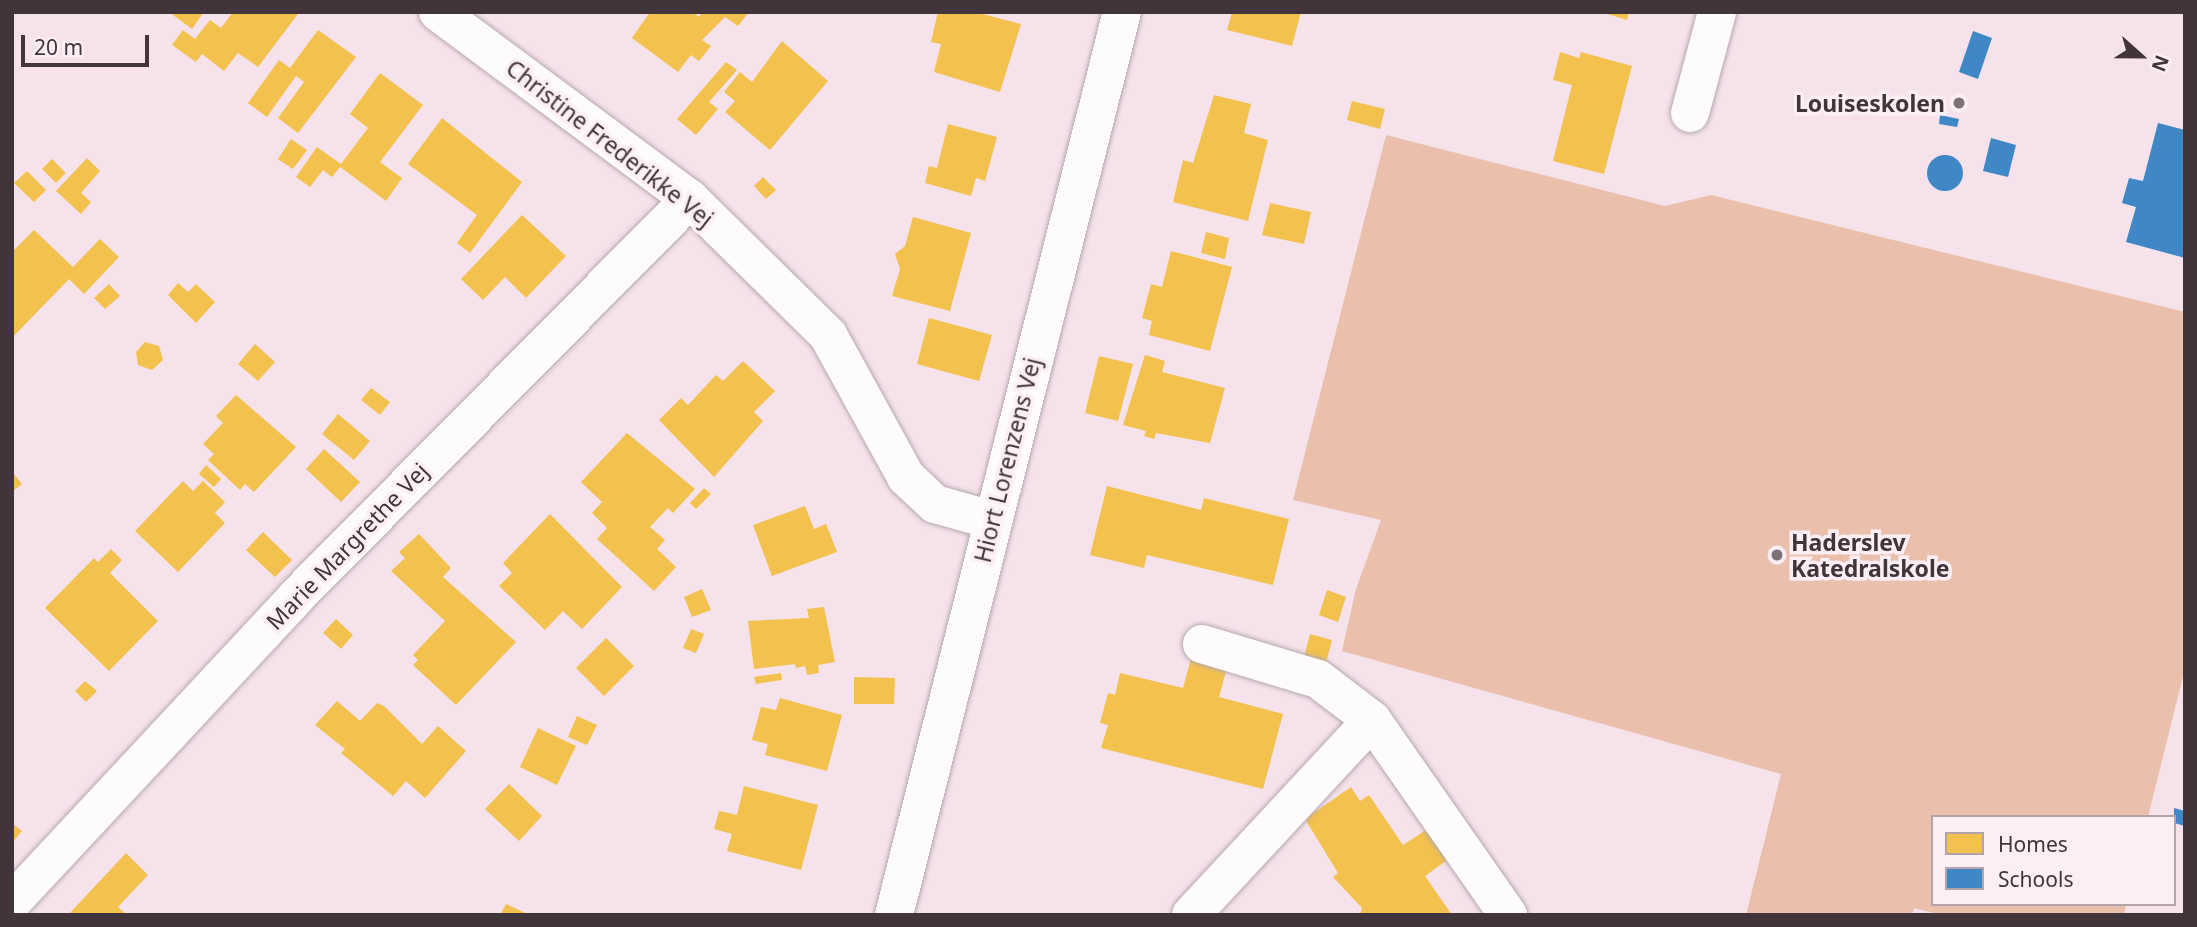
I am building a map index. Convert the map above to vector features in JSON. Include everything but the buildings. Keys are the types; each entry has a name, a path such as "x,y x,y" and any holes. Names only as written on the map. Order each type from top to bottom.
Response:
{"street":[{"name":"Christine Frederikke Vej","path":"438,12 690,199 828,335 906,477 935,504 992,520"},
{"name":"Hiort Lorenzens Vej","path":"902,913 992,520 1122,12"},
{"path":"1690,113 1717,12"},
{"name":"Marie Margrethe Vej","path":"12,902 296,597 690,199"},
{"path":"1202,644 1318,679 1373,720 1508,915"},
{"path":"1191,915 1373,720"}],"shaded area":[{"name":"Haderslev Katedralskole","path":"1386,135 1665,206 1711,195 2185,312 2185,668 2148,815 1931,815 1931,906 2126,906 2124,915 1942,915 1914,908 1912,915 1746,915 1781,774 1342,651 1356,589 1381,520 1293,500"}],"place":[{"name":"Louiseskolen","path":"1959,103"},
{"name":"Haderslev Katedralskole","path":"1777,555"}]}
